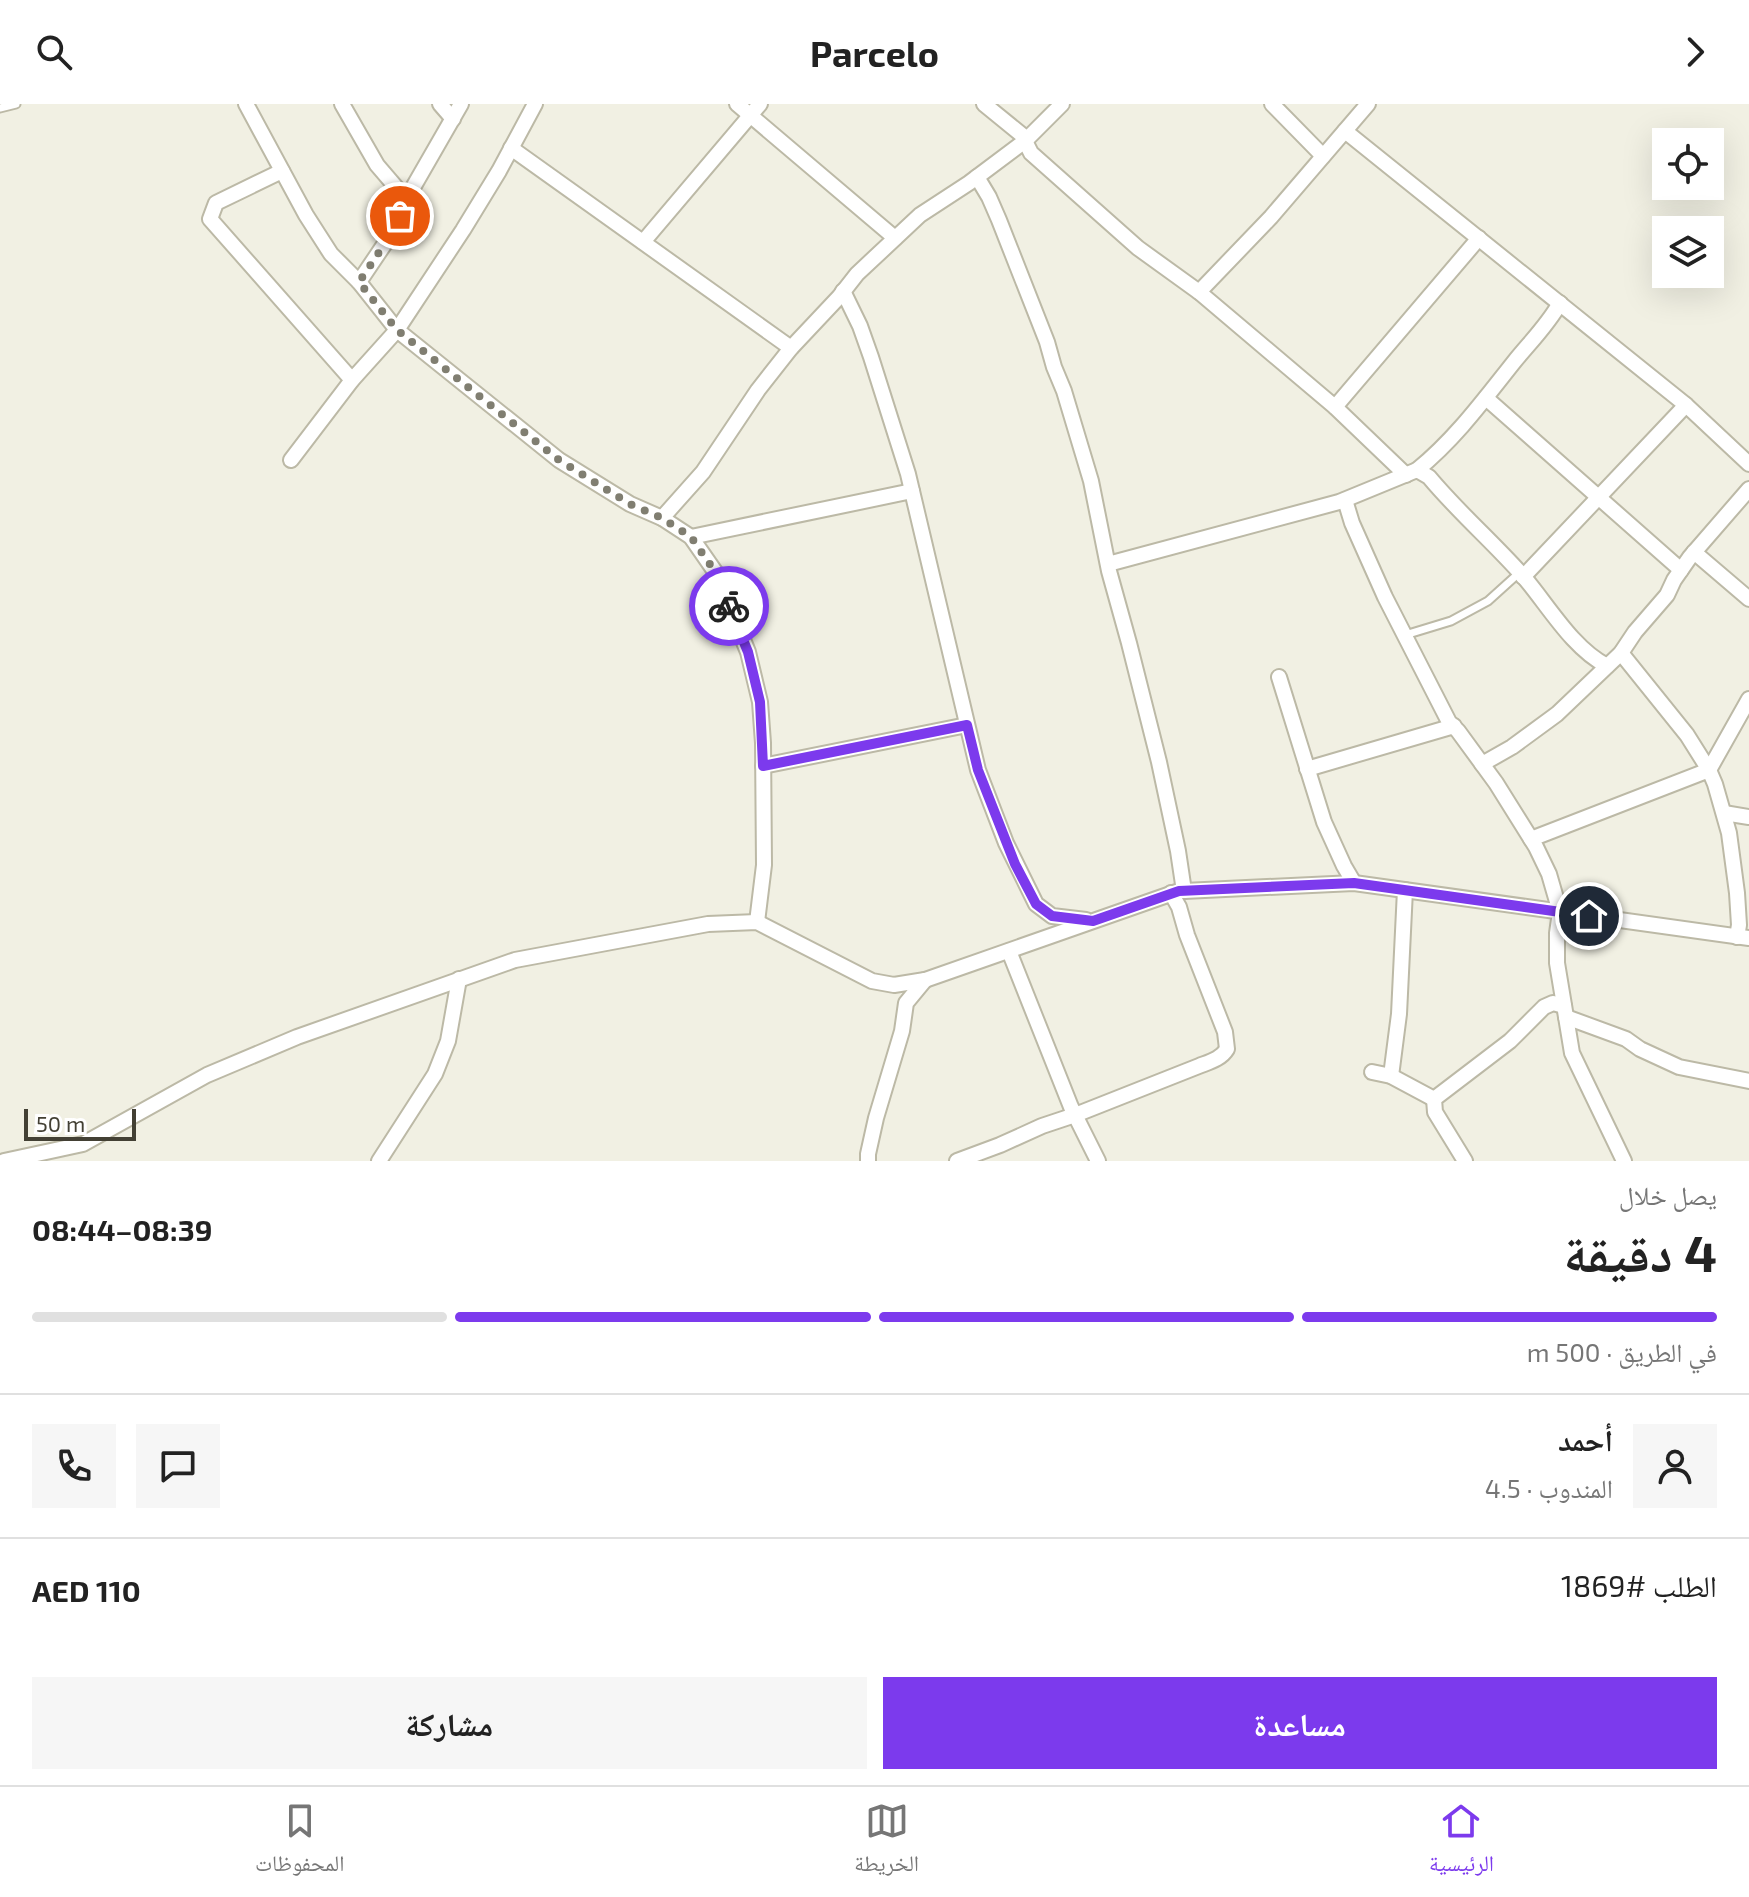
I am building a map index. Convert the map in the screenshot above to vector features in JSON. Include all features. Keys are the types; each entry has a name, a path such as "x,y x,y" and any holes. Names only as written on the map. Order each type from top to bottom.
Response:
{"street":[{"path":"246,104 306,215 331,254 359,282 397,330 559,460 691,537 716,573 748,652 760,702 764,865 757,922"},
{"path":"342,104 377,165 407,200"},
{"path":"440,104 453,119"},
{"path":"359,282 392,233 461,104"},
{"path":"291,460 352,380 397,330 463,230 535,104"},
{"path":"737,104 755,110 895,238"},
{"path":"984,104 1022,135 1031,153 1138,248 1199,292 1412,473 1429,477 1521,575 1565,629 1607,666"},
{"path":"662,518 703,472 758,390 791,348 857,274 920,215 1025,141 1062,104"},
{"path":"1272,104 1323,156"},
{"path":"1199,292 1271,217 1368,104"},
{"path":"643,242 755,110"},
{"path":"1345,131 1686,405 1749,464"},
{"path":"511,148 791,348"},
{"path":"282,171 216,203 210,219 352,380"},
{"path":"957,1161 1217,1058 1227,1049 1222,1023 1179,907 1178,851 1159,762 1108,564 1091,481 1047,342 999,220 977,177"},
{"path":"1335,407 1479,238"},
{"path":"843,291 871,357 912,491 978,770 1006,843 1036,904 1052,916 1093,921"},
{"path":"1108,564 1345,500 1412,473 1448,443 1548,323 1560,303"},
{"path":"1486,398 1681,570"},
{"path":"1521,575 1686,405"},
{"path":"1482,764 1512,747 1557,714 1621,653 1667,595 1694,552 1749,489"},
{"path":"691,537 912,491"},
{"path":"1345,500 1364,551 1449,722 1496,783 1544,860 1560,912 1557,963 1572,1053 1624,1161"},
{"path":"1694,552 1749,599"},
{"path":"4,1161 83,1144 207,1075 297,1037 515,960 708,924 757,922 872,981 894,985 925,980 1177,892 1354,883 1743,938 1729,833 1709,770 1687,735 1621,653"},
{"path":"1279,677 1324,822 1354,883"},
{"path":"1531,839 1709,770 1749,699"},
{"path":"763,766 967,725"},
{"path":"1307,769 1454,726"},
{"path":"1724,813 1749,817"},
{"path":"1391,1076 1399,1014 1405,890"},
{"path":"1009,951 1075,1115 1098,1161"},
{"path":"379,1161 435,1074 448,1041 459,979"},
{"path":"868,1161 876,1118 902,1031 906,1003 925,980"},
{"path":"1434,1099 1510,1041 1544,1007 1553,1003 1565,1012 1679,1067 1749,1081"},
{"path":"1372,1072 1391,1076 1434,1099"},
{"path":"1434,1099 1435,1112 1465,1161"}],"lane":[{"path":"0,108 16,104"},
{"path":"1405,635 1451,621 1488,601 1521,575"}],"way so far":[{"path":"400,216 359,282 397,330 559,460 691,537 716,573 729,606"}],"route":[{"path":"729,606 748,652 760,702 763,766 967,725 978,770 1015,864 1036,904 1052,916 1093,921 1179,891 1354,883 1589,916"}]}
